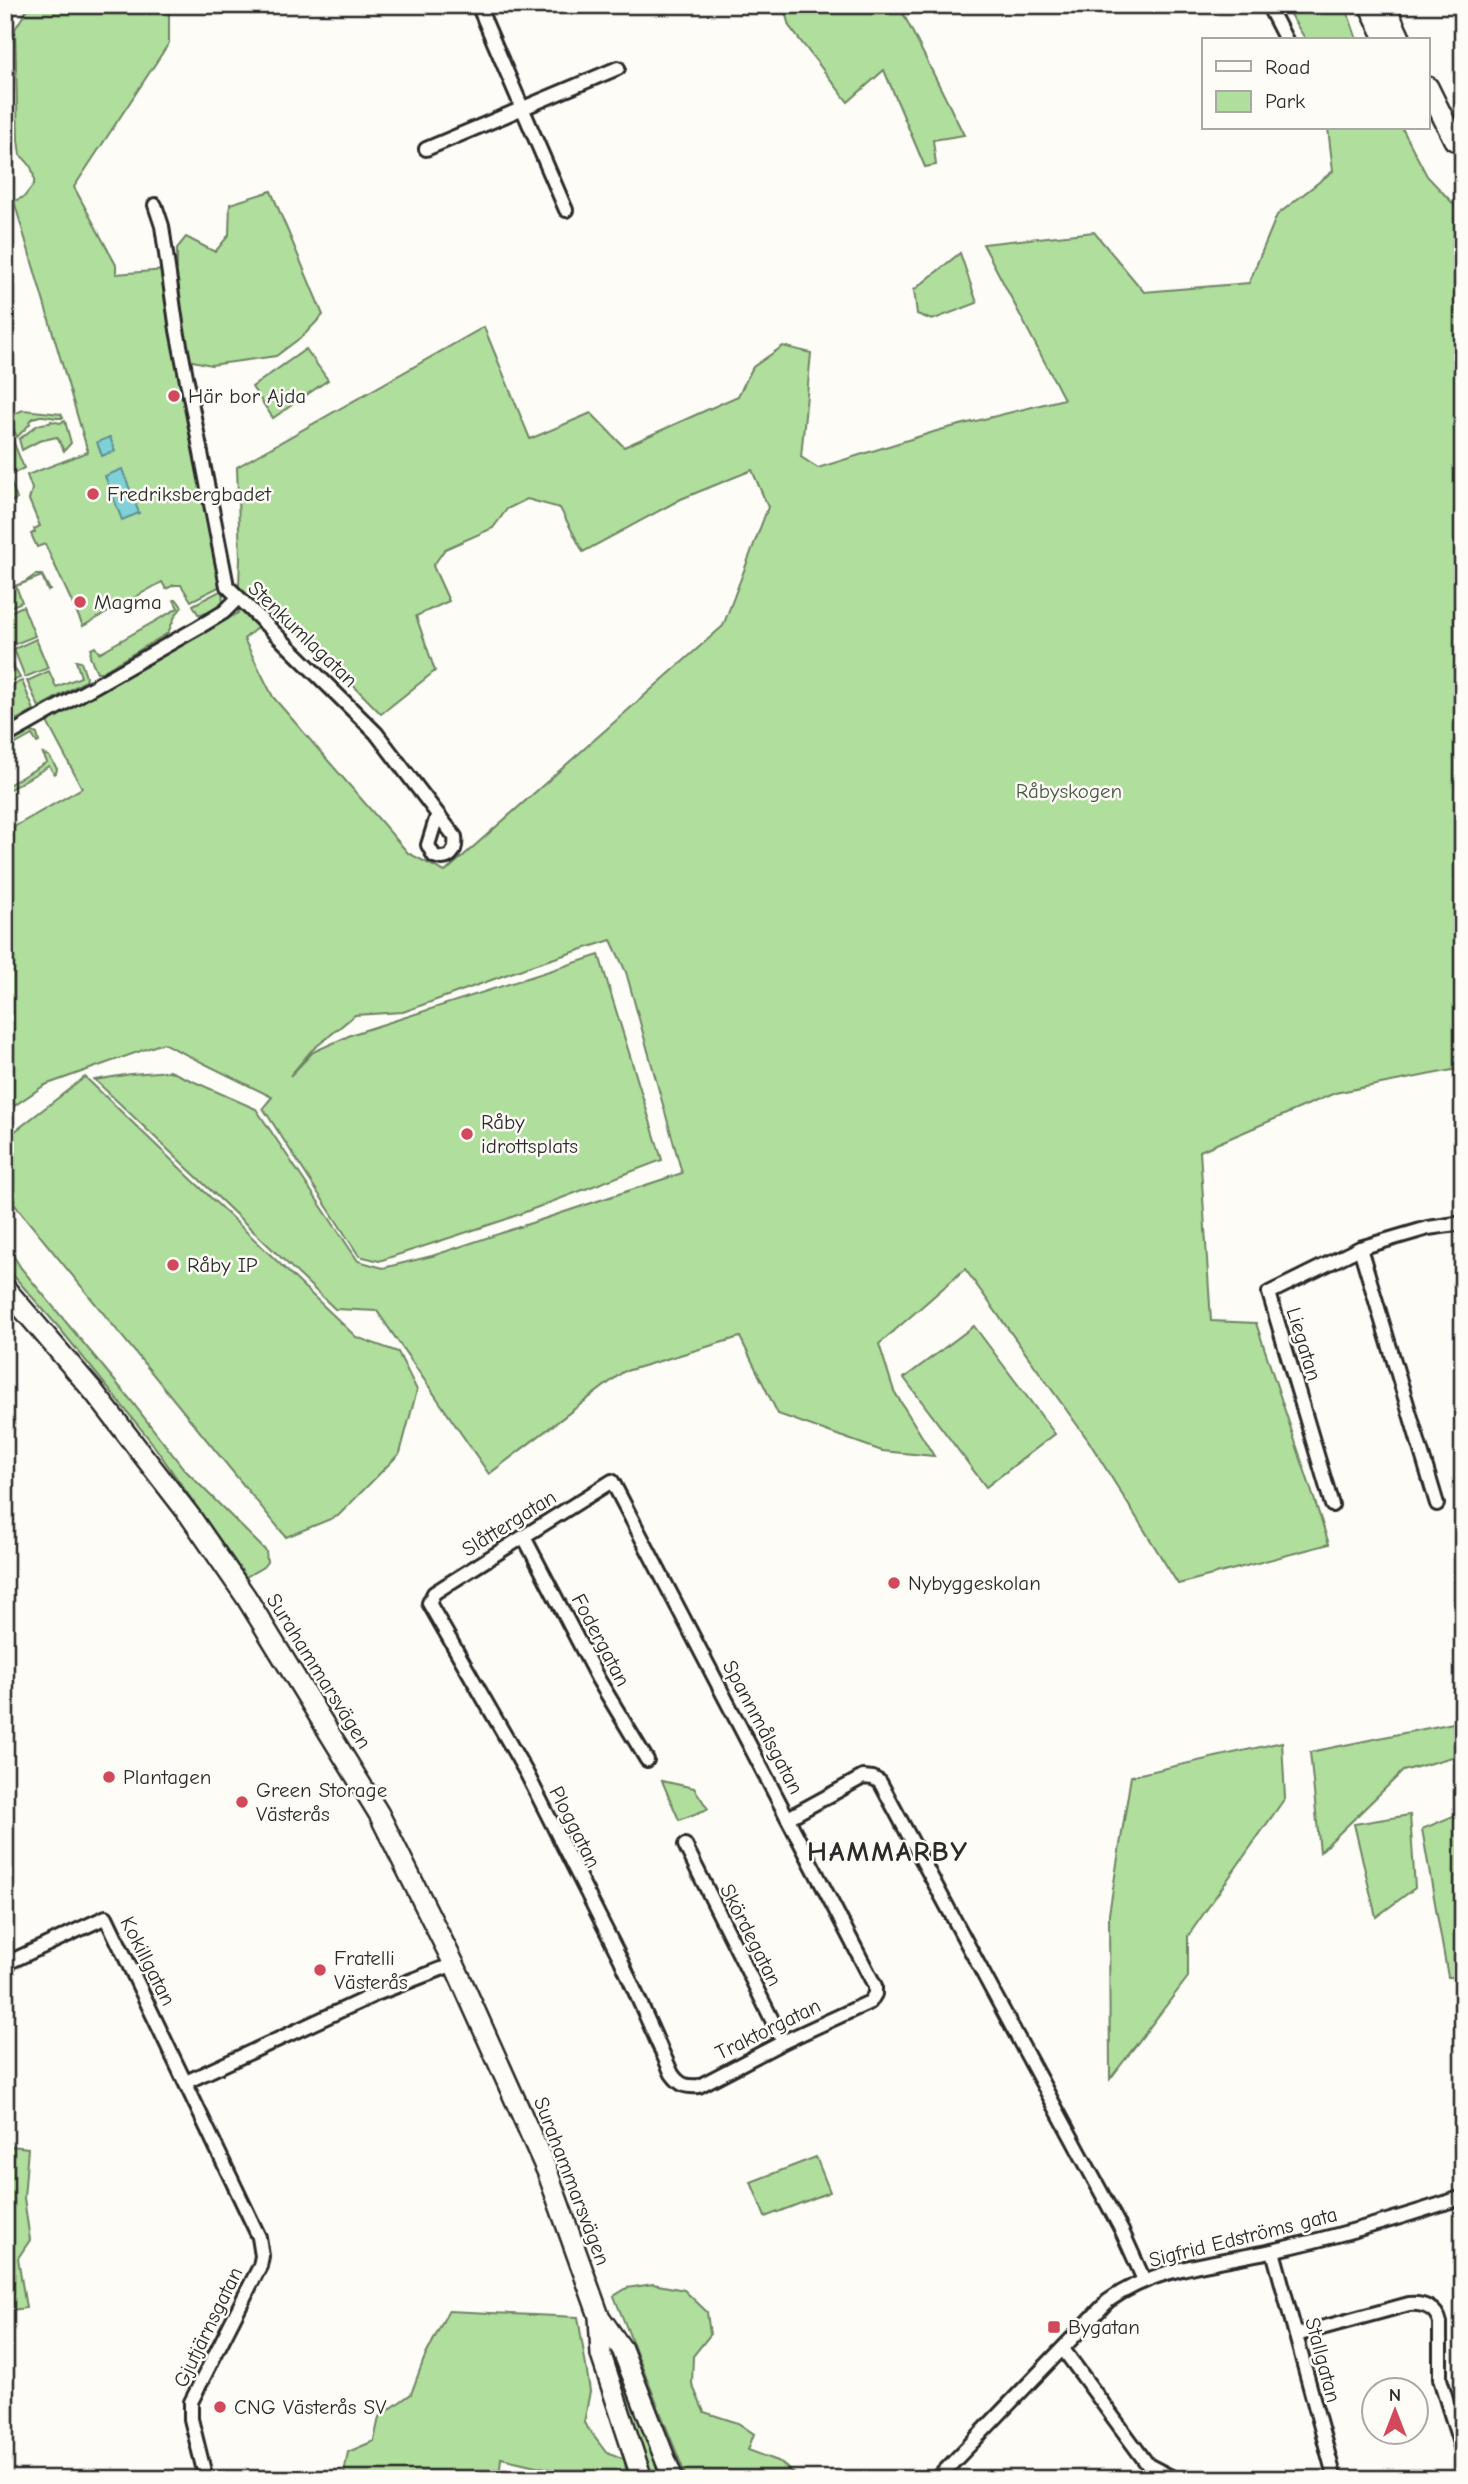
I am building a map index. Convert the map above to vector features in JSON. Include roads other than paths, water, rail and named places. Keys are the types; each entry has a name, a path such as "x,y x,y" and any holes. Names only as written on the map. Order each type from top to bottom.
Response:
{"main road":[{"path":"1369,5 1385,38"},
{"path":"1385,5 1400,38"},
{"path":"1430,90 1459,146"},
{"path":"1430,110 1459,146"},
{"name":"Surahammarsvägen","path":"5,1288 94,1392 190,1516 246,1597 379,1814 454,1964 547,2171 599,2316 622,2349 673,2479"},
{"name":"Surahammarsvägen","path":"599,2316 601,2355 642,2479"}],"street":[{"path":"478,5 566,210"},
{"path":"1268,5 1285,38"},
{"path":"426,149 618,68"},
{"name":"Stenkumlagatan","path":"155,205 162,226 174,318 227,586 376,733 437,816"},
{"path":"5,737 199,627 224,612 237,598"},
{"name":"Liegatan","path":"1332,1505 1269,1293 1360,1248 1428,1228 1462,1225"},
{"path":"1360,1248 1437,1504"},
{"name":"Spannmålsgatan","path":"610,1483 612,1481 619,1493 875,1986 874,1995"},
{"name":"Slåttergatan","path":"431,1598 448,1584 610,1483"},
{"name":"Fodergatan","path":"524,1537 598,1679 647,1760"},
{"name":"Ploggatan","path":"431,1598 430,1608 520,1763 567,1853 621,1960 676,2081"},
{"path":"788,1818 863,1777 880,1782 1122,2231 1144,2280"},
{"name":"Skördegatan","path":"685,1845 783,2042"},
{"name":"Kokillgatan","path":"5,1964 106,1917 186,2082"},
{"path":"186,2082 376,1994 454,1964"},
{"name":"Traktorgatan","path":"676,2081 687,2087 699,2086 783,2042 870,2002 874,1995"},
{"name":"Gjutjärnsgatan","path":"186,2082 259,2237 262,2256 260,2266 191,2402 191,2418 206,2479"},
{"name":"Sigfrid Edströms gata","path":"938,2478 1108,2301 1125,2289 1144,2280 1273,2251 1401,2217 1463,2197"},
{"name":"Stallgatan","path":"1273,2251 1335,2479"},
{"path":"1296,2335 1409,2304 1432,2309 1439,2316 1441,2331 1440,2379 1463,2453"},
{"path":"1063,2349 1148,2465 1175,2479"}],"water":[{"path":"110,437 115,451 102,456 97,442"},
{"path":"122,469 139,513 122,520 105,476"}],"place":[{"name":"Här bor Ajda","path":"174,396"},
{"name":"Fredriksbergbadet","path":"93,494"},
{"name":"Magma","path":"80,602"},
{"name":"Råby idrottsplats","path":"467,1134"},
{"name":"Råby IP","path":"173,1265"},
{"name":"Nybyggeskolan","path":"894,1583"},
{"name":"Plantagen","path":"109,1777"},
{"name":"Green Storage Västerås","path":"242,1802"},
{"name":"Fratelli Västerås","path":"320,1970"},
{"name":"Bygatan","path":"1054,2327"},
{"name":"CNG Västerås SV","path":"220,2407"}],"district":[{"name":"HAMMARBY","path":"888,1852"}],"park label":[{"name":"Råbyskogen","path":"1069,791"}]}
